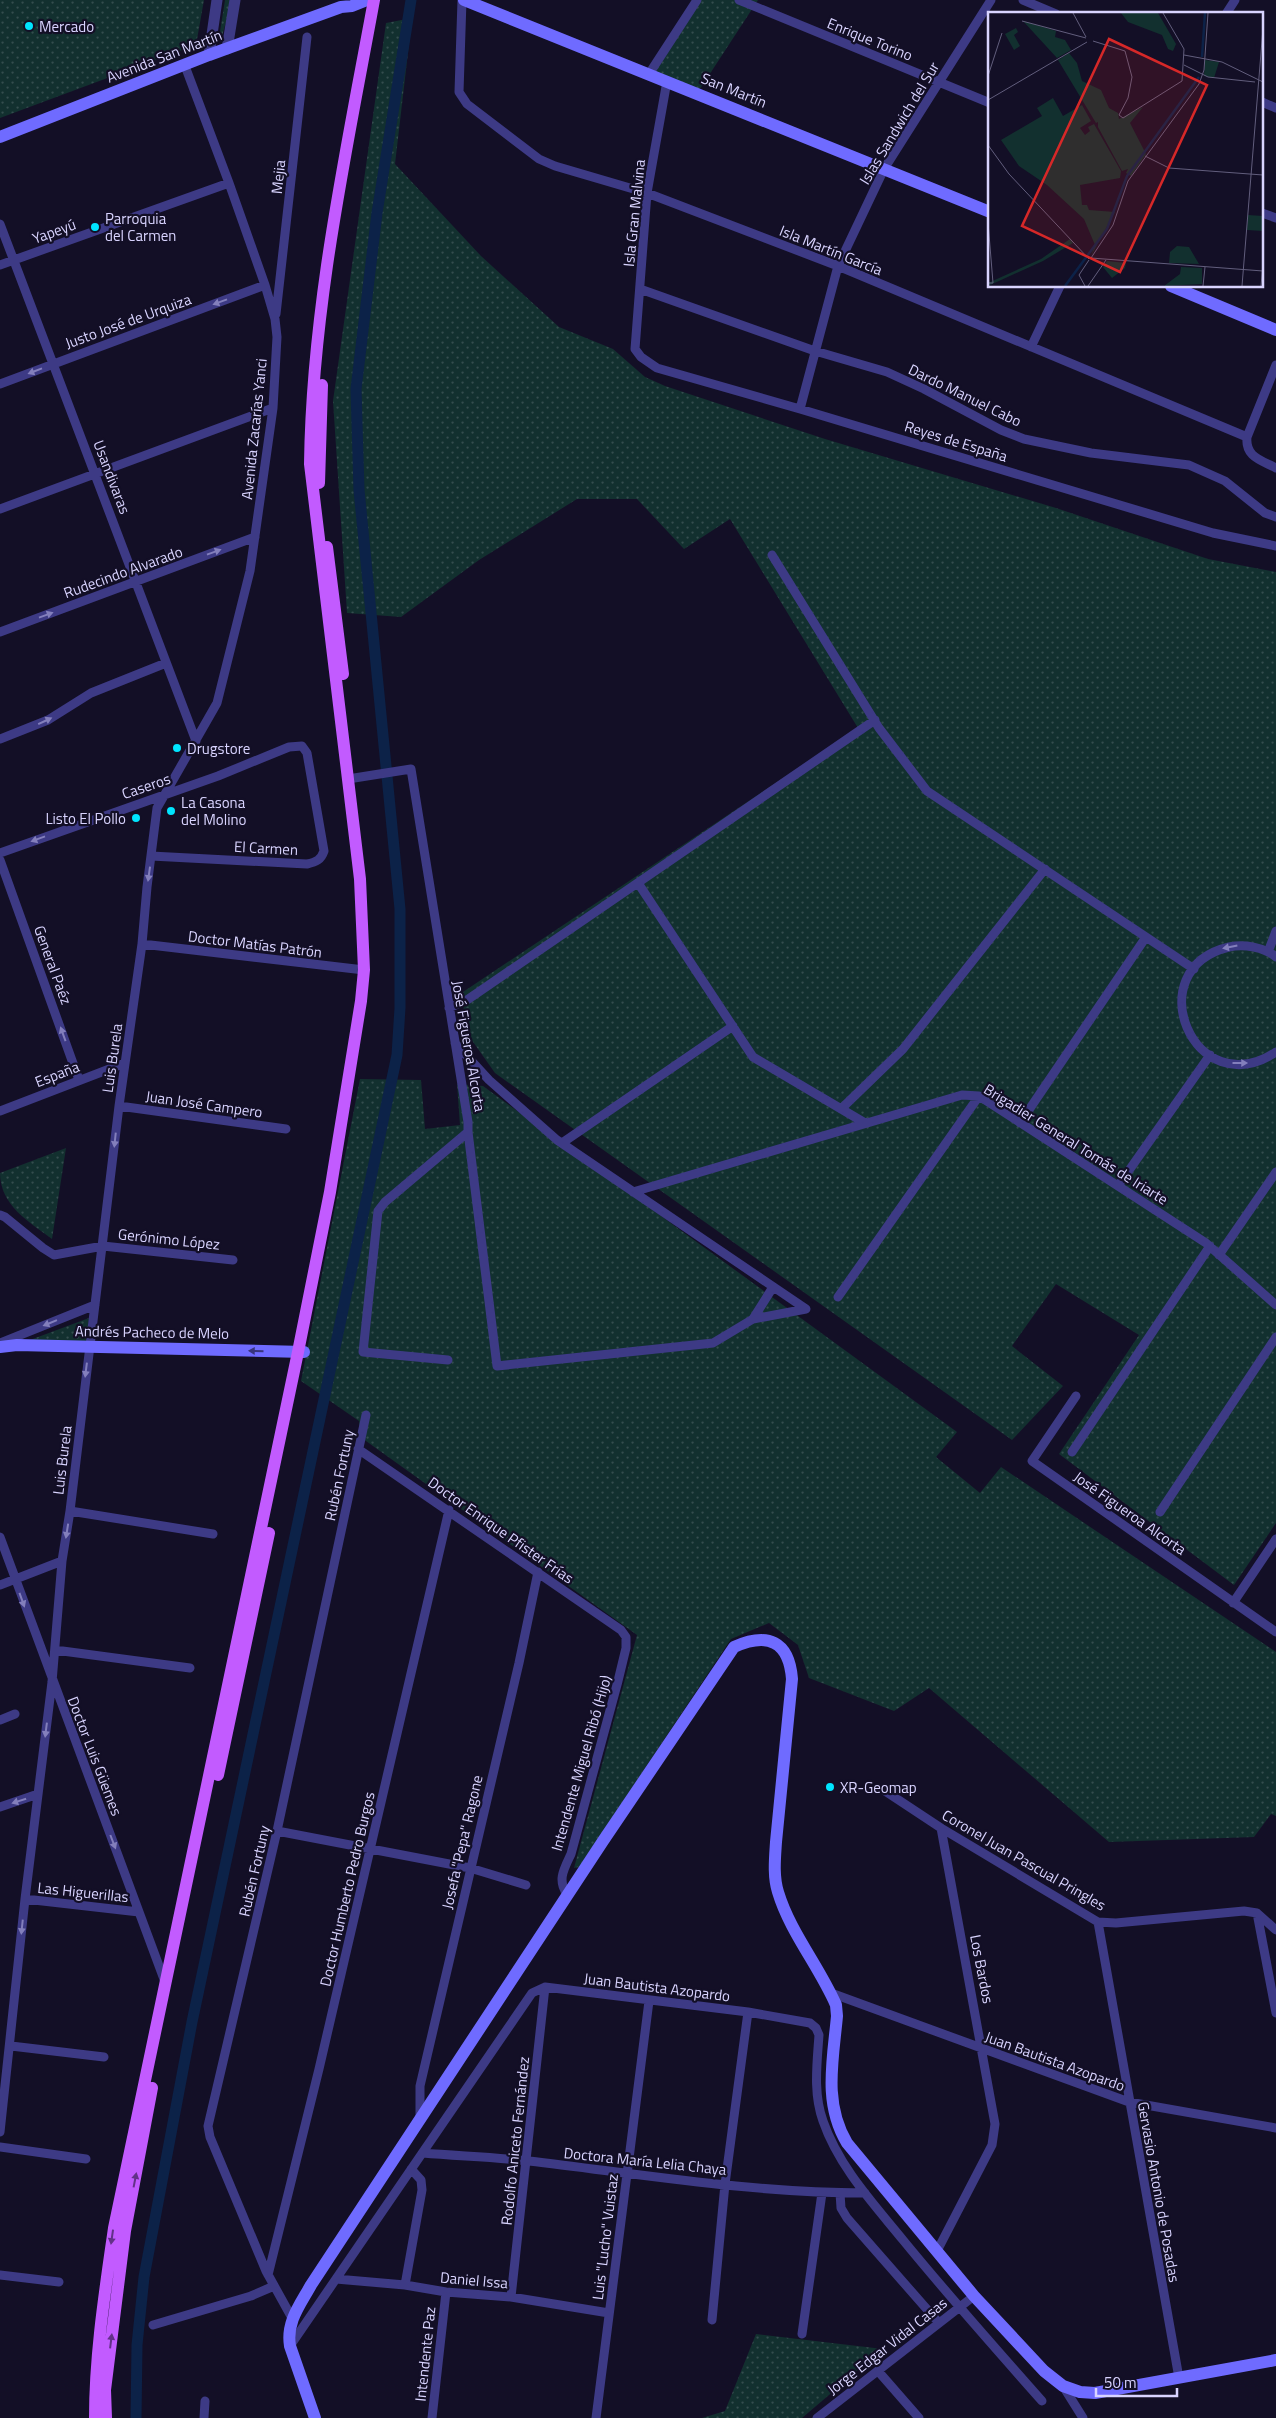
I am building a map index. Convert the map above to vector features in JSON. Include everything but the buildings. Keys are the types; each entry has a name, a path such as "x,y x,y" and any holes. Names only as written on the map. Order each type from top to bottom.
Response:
{"main road":[{"name":"Avenida San Martín","path":"0,137 343,4 352,6 367,0"},
{"path":"95,2418 95,2388 114,2228 352,1109 369,974 368,907 313,500 310,464 310,426 329,251 374,0"},
{"path":"106,2418 105,2390 125,2231 154,2076 237,1692 301,1352 360,1010 364,970 360,879 338,630 321,509 318,466 322,379 338,233 381,0"},
{"name":"San Martín","path":"463,0 988,211"},
{"path":"1176,288 1276,330"},
{"name":"Andrés Pacheco de Melo","path":"0,1345 301,1352"},
{"path":"315,2418 290,2346 288,2336 292,2318 567,1894 734,1647 750,1640 761,1639 774,1643 784,1650 791,1662 792,1679 774,1867 777,1890 785,1912 831,1993 837,2016 831,2094 834,2114 839,2129 847,2143 974,2296 1044,2371 1063,2386 1080,2392 1096,2393 1276,2360"}],"street":[{"path":"209,55 217,0"},
{"path":"227,49 235,0"},
{"name":"Isla Martín García","path":"463,0 459,92 466,104 539,159 555,166 647,193 838,266 1247,437"},
{"path":"649,74 696,0"},
{"name":"Enrique Torino","path":"739,0 988,102"},
{"name":"Islas Sandwich del Sur","path":"800,409 838,266 884,169 991,0"},
{"path":"1023,0 1051,12"},
{"path":"1227,12 1235,0"},
{"name":"Mejia","path":"275,319 307,37"},
{"name":"Avenida Zacarías Yanci","path":"166,793 217,702 250,571 273,408 277,337 275,319 266,285 185,66"},
{"name":"Isla Gran Malvina","path":"635,349 647,193 667,81"},
{"path":"1264,103 1276,108"},
{"name":"Yapeyú","path":"0,265 229,183"},
{"path":"1264,214 1276,218"},
{"name":"Usandivaras","path":"0,224 196,741"},
{"name":"Justo José de Urquiza","path":"0,384 266,285"},
{"path":"1031,347 1059,288"},
{"name":"Dardo Manuel Cabo","path":"640,289 815,351 887,372 924,388 1001,430 1024,439 1091,453 1189,465 1226,481 1265,513 1276,517"},
{"name":"Reyes de España","path":"635,349 641,358 657,368 1213,533 1276,546"},
{"path":"1276,365 1247,437 1246,447 1251,455 1276,468"},
{"path":"0,509 273,408"},
{"name":"Rudecindo Alvarado","path":"0,632 255,537"},
{"path":"772,555 875,720 927,791 1194,969"},
{"path":"0,739 48,720 91,693 166,663"},
{"path":"449,1008 466,1000 875,720"},
{"name":"Caseros","path":"0,853 218,776 289,747 302,746"},
{"name":"El Carmen","path":"151,856 306,864 322,858 324,851 307,753 302,746"},
{"name":"José Figueroa Alcorta","path":"352,779 411,769 468,1122 468,1132 385,1202 378,1211 363,1352 448,1360"},
{"name":"Luis Burela","path":"0,2132 4,2058 10,2046 25,1899 52,1682 62,1562 70,1511 119,1106 142,944 157,808 166,793"},
{"name":"General Paéz","path":"0,860 79,1080"},
{"path":"841,1109 903,1049 1045,870"},
{"path":"638,883 753,1057 865,1123"},
{"path":"1268,952 1276,931"},
{"path":"1020,1123 1146,937"},
{"name":"Doctor Matías Patrón","path":"142,944 364,970"},
{"path":"1276,957 1256,947 1237,946 1218,950 1202,960 1194,969 1182,993 1182,1013 1188,1032 1200,1048 1210,1055 1236,1064 1256,1062 1276,1052"},
{"path":"562,1143 732,1026"},
{"path":"455,1042 489,1080 562,1143 806,1309 753,1319 713,1342 497,1366 468,1132"},
{"path":"1118,1186 1210,1055"},
{"name":"España","path":"0,1111 125,1063"},
{"name":"Brigadier General Tomás de Iriarte","path":"633,1192 962,1095 979,1096 1210,1246 1276,1305"},
{"path":"838,1297 979,1096"},
{"name":"Juan José Campero","path":"119,1106 286,1129"},
{"path":"1220,1255 1276,1172"},
{"name":"Gerónimo López","path":"0,1215 6,1216 43,1248 54,1255 103,1246 232,1260"},
{"path":"1072,1452 1210,1246"},
{"path":"753,1319 773,1287"},
{"path":"0,1345 95,1305"},
{"path":"1160,1512 1276,1337"},
{"name":"José Figueroa Alcorta","path":"1076,1396 1032,1461 1276,1632"},
{"name":"Rubén Fortuny","path":"292,2318 268,2274 210,2137 208,2126 277,1831 366,1415"},
{"name":"Doctor Enrique Pfister Frías","path":"358,1449 538,1572 621,1630 626,1636"},
{"name":"Doctor Humberto Pedro Burgos","path":"268,2274 319,2069 449,1510"},
{"path":"70,1511 213,1534"},
{"name":"Doctor Luis Güemes","path":"0,1537 52,1682 166,1984"},
{"path":"1233,1603 1276,1539"},
{"path":"0,1585 62,1562"},
{"name":"Josefa \"Pepa\" Ragone","path":"420,2118 420,2086 519,1663 538,1572"},
{"name":"Intendente Miguel Ribó (Hijo)","path":"567,1894 562,1886 563,1872 570,1854 618,1681 626,1648 626,1636"},
{"path":"54,1650 190,1668"},
{"path":"0,1720 15,1714"},
{"name":"Coronel Juan Pascual Pringles","path":"882,1790 941,1828 1098,1922 1116,1923 1244,1911 1258,1913"},
{"path":"0,1807 38,1794"},
{"name":"Los Bardos","path":"937,2251 992,2145 995,2124 941,1828"},
{"path":"277,1831 470,1868 526,1885"},
{"name":"Las Higuerillas","path":"25,1899 139,1912"},
{"path":"1258,1913 1276,1930"},
{"path":"1258,1913 1276,2013"},
{"name":"Gervasio Antonio de Posadas","path":"1098,1922 1179,2378"},
{"path":"290,2346 532,1993 545,1987"},
{"name":"Juan Bautista Azopardo","path":"545,1987 748,2012 810,2023 816,2028 819,2035 816,2087 822,2120 835,2153 865,2193"},
{"name":"Rodolfo Aniceto Fernández","path":"512,2297 545,1987"},
{"name":"Juan Bautista Azopardo","path":"831,1993 982,2050 1129,2102 1276,2128"},
{"name":"Luis \"Lucho\" Vuistaz","path":"596,2418 649,2001"},
{"path":"712,2320 725,2184 748,2012"},
{"path":"10,2046 104,2057"},
{"path":"0,2147 86,2159"},
{"name":"Doctora María Lelia Chaya","path":"423,2153 527,2161 627,2174 822,2193 865,2193"},
{"path":"404,2285 422,2190 420,2180 411,2170"},
{"path":"802,2334 822,2193"},
{"path":"840,2193 841,2208 847,2218 939,2323"},
{"path":"865,2193 959,2308 1042,2401"},
{"path":"0,2275 59,2282"},
{"name":"Daniel Issa","path":"336,2279 404,2285 446,2292 512,2297 609,2314"},
{"path":"153,2325 251,2296 274,2286"},
{"name":"Intendente Paz","path":"432,2418 446,2292"},
{"name":"Jorge Edgar Vidal Casas","path":"817,2418 974,2296"},
{"path":"878,2371 919,2418"},
{"path":"1063,2386 1083,2418"},
{"path":"204,2402 204,2418"}],"green space":[{"path":"0,0 204,0 196,45 0,118"},
{"path":"225,0 232,0 221,40 219,38"},
{"path":"698,0 758,0 698,92 650,74"},
{"path":"412,18 395,164 481,256 559,327 613,349 645,377 665,386 825,439 1056,508 1208,559 1276,572 1276,1523 1234,1585 1059,1454 1139,1335 1056,1284 1012,1346 1063,1386 1012,1440 495,1073 471,1039 460,994 858,728 730,519 684,549 637,499 577,499 479,560 401,617 347,613 333,401 386,23"},
{"path":"360,1079 421,1080 425,1129 460,1125 457,1084 483,1086 957,1432 936,1457 980,1493 1001,1467 1276,1652 1276,1816 1271,1814 1254,1837 1109,1842 929,1688 894,1711 809,1678 798,1645 769,1623 731,1639 579,1867 574,1868 637,1635 359,1436 359,1421 301,1381"},
{"path":"66,1148 52,1239 17,1212 5,1194 1,1184 0,1173"},
{"path":"89,1318 86,1344 30,1340"},
{"path":"756,2334 883,2349 802,2418 702,2418 725,2411"}],"waterway":[{"path":"136,2418 137,2345 144,2277 192,2022 397,1055 400,1008 400,909 359,490 356,389 377,213 411,0"}],"place":[{"name":"Mercado","path":"29,26"},
{"name":"Parroquia del Carmen","path":"95,227"},
{"name":"Drugstore","path":"177,748"},
{"name":"La Casona del Molino","path":"171,811"},
{"name":"Listo El Pollo","path":"136,818"},
{"name":"XR-Geomap","path":"830,1787"}]}
